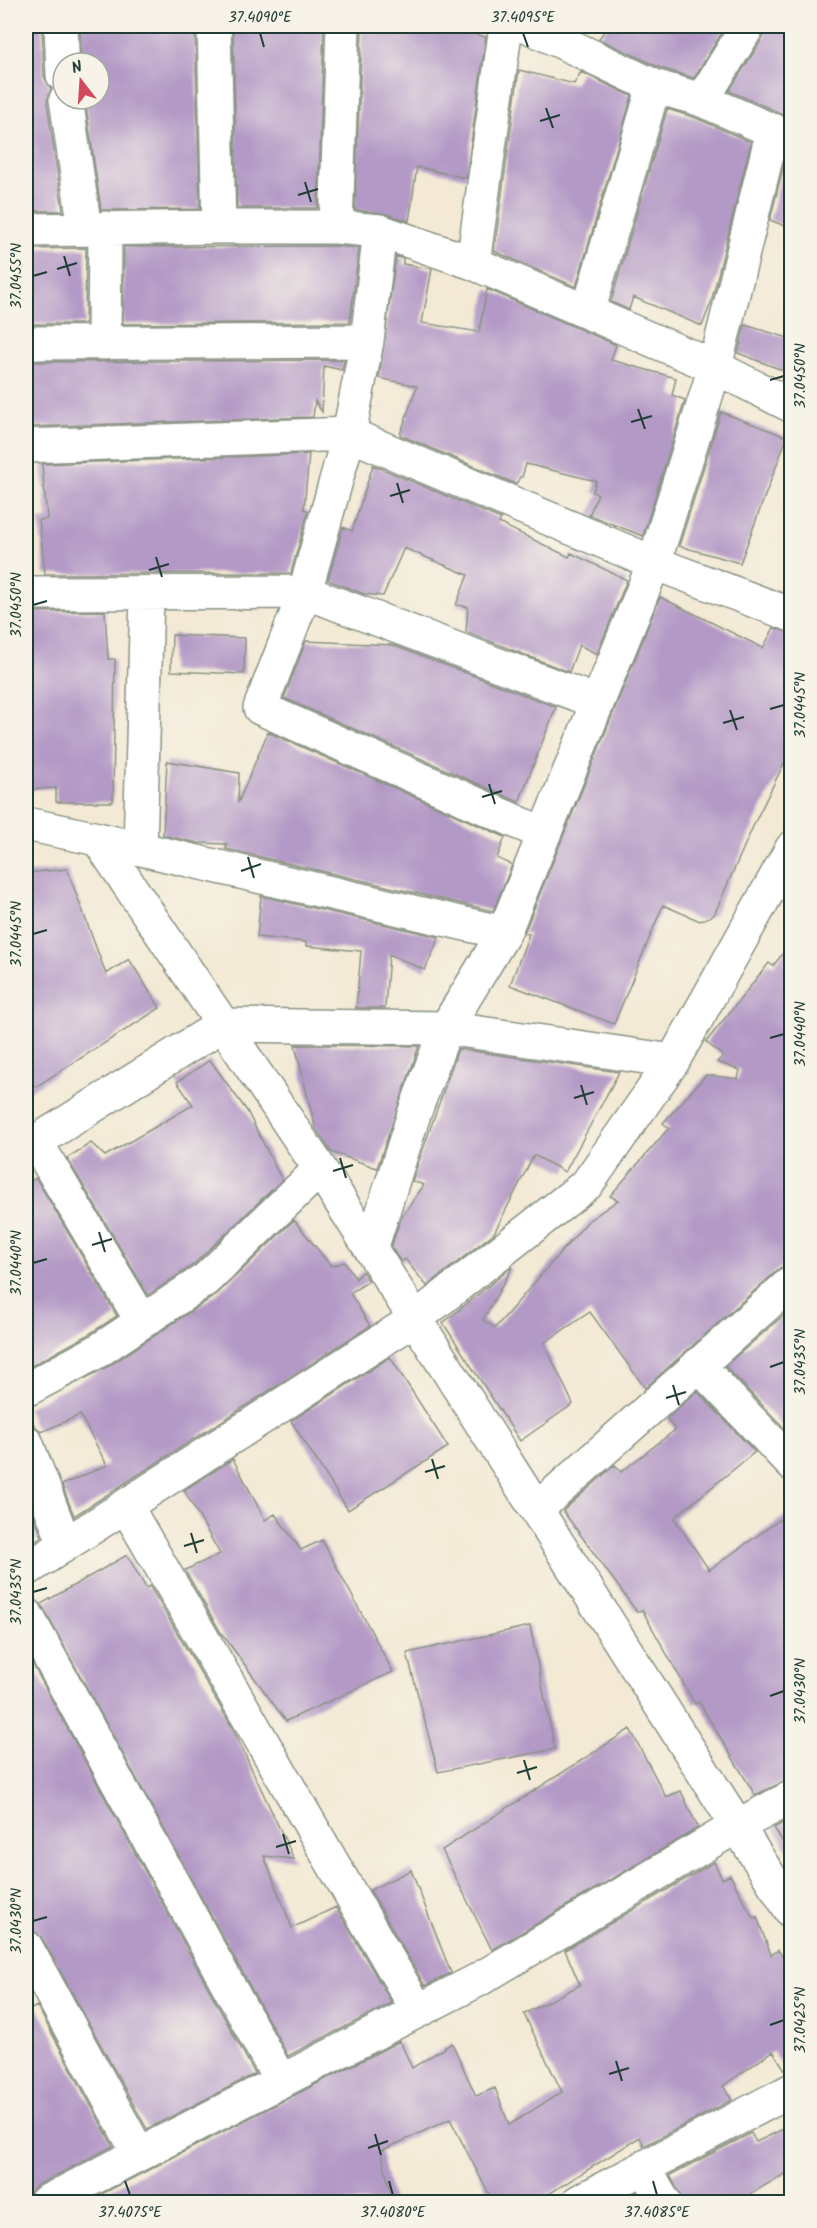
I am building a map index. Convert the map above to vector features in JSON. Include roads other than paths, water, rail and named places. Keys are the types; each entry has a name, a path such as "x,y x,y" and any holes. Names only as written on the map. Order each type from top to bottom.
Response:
{"street":[{"path":"61,26 62,51"},
{"path":"214,26 219,226"},
{"path":"336,227 343,26"},
{"path":"473,263 506,26"},
{"path":"371,1249 414,1114 446,1028 504,933 654,563 715,367 782,134 702,100 654,86 528,26"},
{"path":"702,100 748,26"},
{"path":"588,312 654,86"},
{"path":"69,111 95,229 104,343"},
{"path":"26,230 219,226 336,227 380,231 473,263 715,367 792,406"},
{"path":"380,231 366,341 349,434 305,592 260,708 544,834"},
{"path":"26,343 366,341"},
{"path":"26,446 349,434 654,563 792,615"},
{"path":"26,593 305,592 597,702"},
{"path":"140,849 147,594"},
{"path":"26,824 504,933"},
{"path":"98,839 320,1169 792,1912"},
{"path":"26,1570 64,1542 126,1506 416,1318 587,1184 673,1061 792,848"},
{"path":"142,1321 31,1145 222,1025 446,1028 673,1061"},
{"path":"26,1390 98,1351 206,1279 320,1169"},
{"path":"537,1509 792,1282"},
{"path":"698,1365 792,1464"},
{"path":"26,1443 64,1542"},
{"path":"126,1506 418,2011"},
{"path":"26,1614 281,2082"},
{"path":"46,2202 478,1980 737,1826 792,1797"},
{"path":"26,1947 139,2154"},
{"path":"578,2202 792,2090"},
{"path":"644,2168 664,2202"}]}
